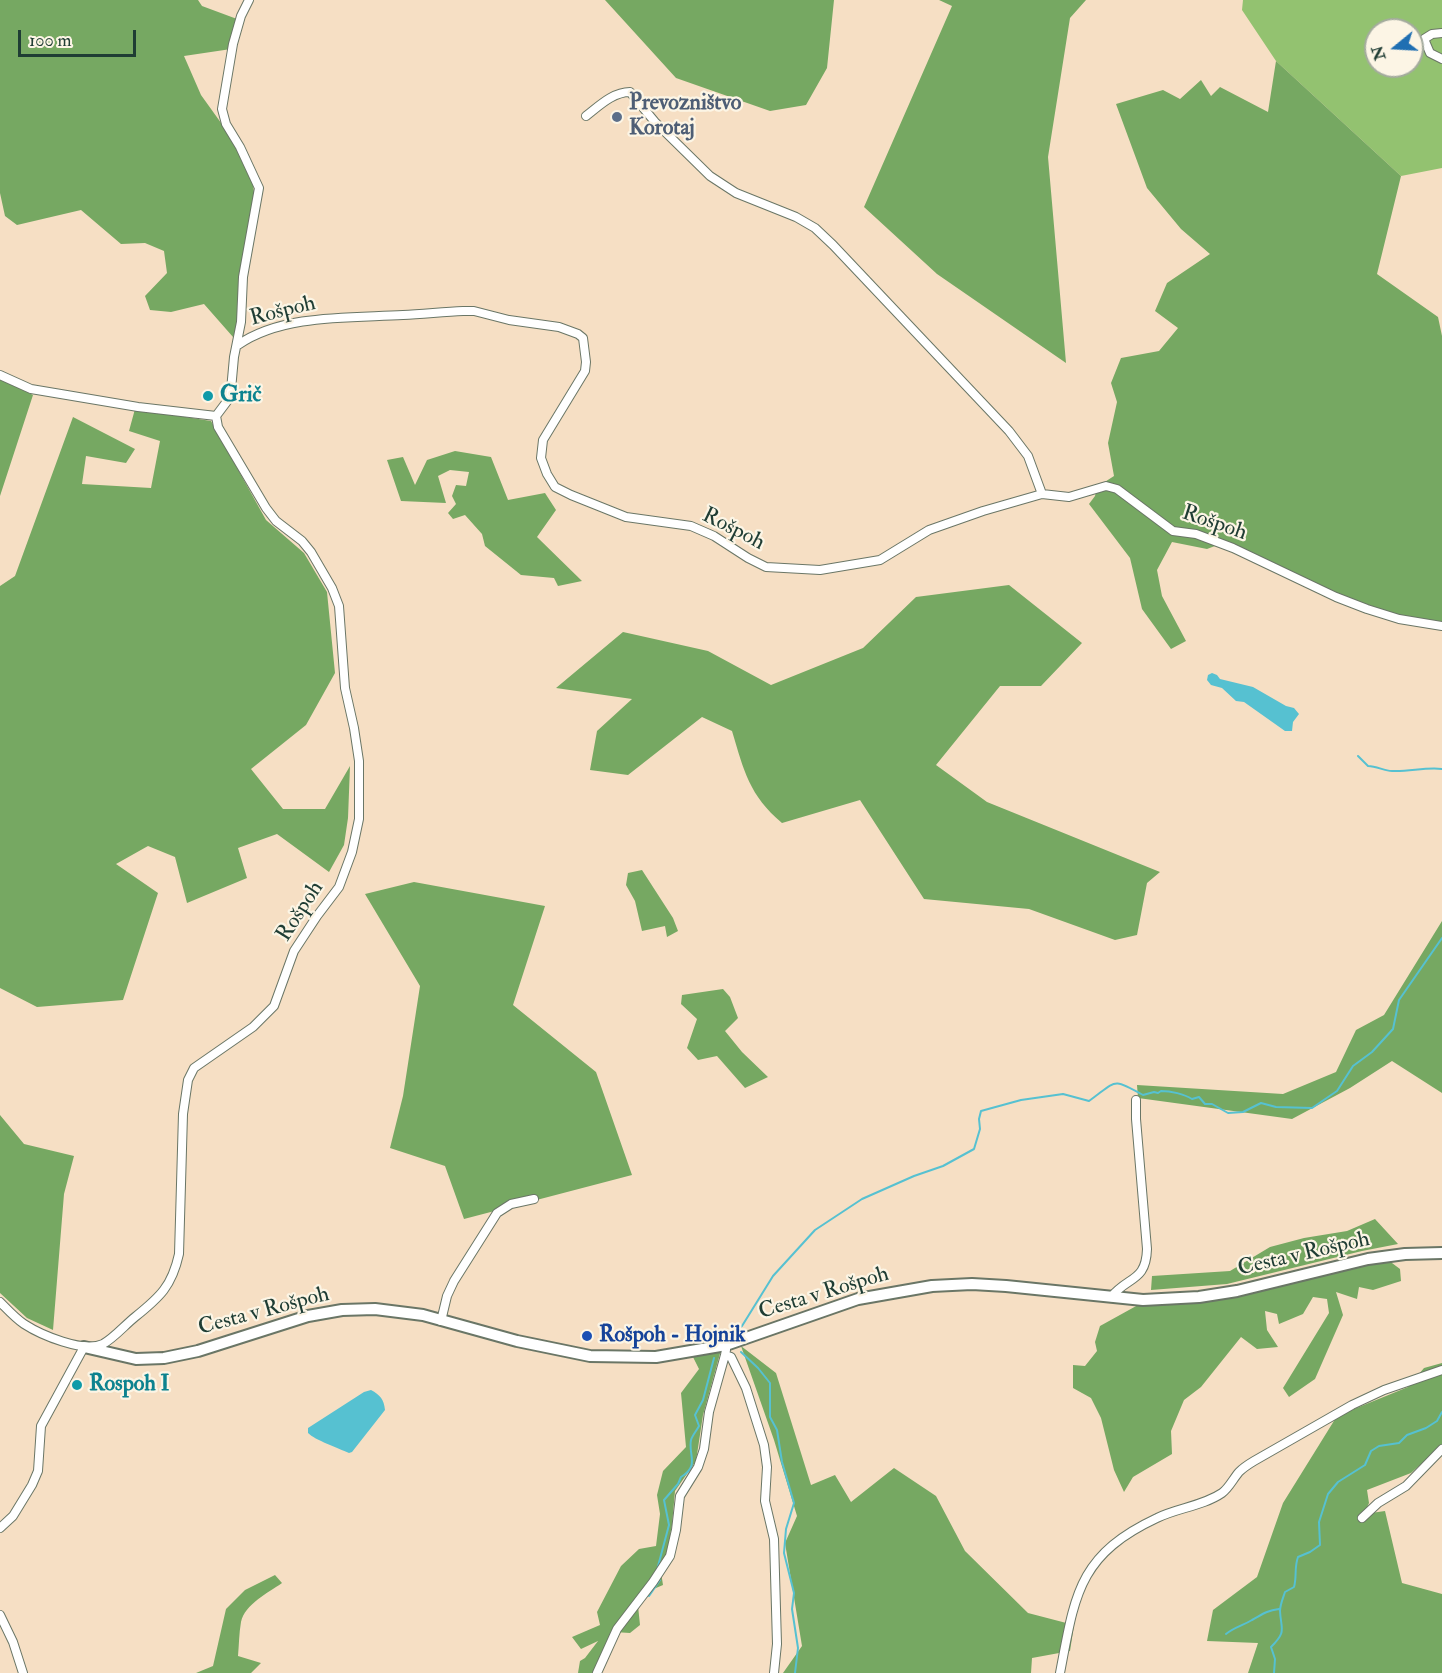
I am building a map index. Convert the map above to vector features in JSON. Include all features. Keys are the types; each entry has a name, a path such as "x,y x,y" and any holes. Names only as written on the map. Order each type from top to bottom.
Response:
{"street":[{"name":"Rošpoh","path":"84,1347 103,1344 149,1306 168,1285 175,1272 179,1254 183,1114 188,1080 194,1068 254,1027 274,1006 294,951 339,887 352,852 359,819 359,761 345,688 339,606 327,578 311,552 302,541 276,521 266,508 218,427 216,416 228,400 234,377 243,277 259,188 240,147 226,124 222,109 233,44 241,16 249,0"},
{"path":"1442,33 1427,36 1424,39 1430,53 1442,59"},
{"path":"586,116 613,96 630,92 655,122 723,187 796,217 815,228 1010,430 1028,456 1042,494"},
{"name":"Rošpoh","path":"238,345 252,336 298,323 354,316 463,311 474,311 509,321 558,327 578,334 583,338 585,370 543,440 541,458 555,487 626,517 691,526 714,536 766,567 820,570 880,560 914,537 944,523 1042,494 1069,497 1106,486 1113,488 1173,531 1196,534 1233,548 1316,588 1367,609 1399,619 1442,626"},
{"path":"0,375 31,389 138,407 216,416"},
{"path":"1111,1297 1117,1289 1135,1278 1147,1263 1148,1249 1136,1100"},
{"path":"441,1321 447,1296 454,1281 498,1213 511,1204 534,1199"},
{"name":"Cesta v Rošpoh","path":"84,1347 136,1359 164,1358 198,1351 308,1316 342,1310 375,1309 423,1315 517,1341 590,1356 656,1357 726,1350 858,1299 932,1286 972,1284 1006,1286 1143,1300 1198,1297 1237,1291 1368,1259 1406,1254 1442,1253"},
{"path":"0,1302 24,1324 60,1341 84,1347 41,1426 38,1471 32,1485 13,1516 0,1528"},
{"path":"597,1673 617,1629 670,1556 680,1496 698,1467 704,1449 709,1412 726,1350"},
{"path":"726,1350 746,1388 764,1445 767,1467 765,1501 774,1539 777,1644 774,1673"},
{"path":"1060,1673 1070,1631 1071,1613 1087,1575 1108,1547 1133,1530 1157,1518 1215,1498 1224,1492 1241,1470 1254,1461 1352,1405 1384,1390 1442,1370"},
{"path":"1362,1518 1378,1503 1406,1486 1442,1449"},
{"path":"0,1615 24,1673"}],"green space":[{"path":"0,0 198,0 202,6 237,19 231,49 184,56 201,95 239,148 252,177 255,200 238,324 233,337 204,304 171,312 150,310 145,296 167,273 164,251 145,243 121,244 81,210 17,225 5,216 0,193"},
{"path":"605,0 834,0 827,68 806,105 770,111 676,78"},
{"path":"939,0 1086,0 1070,18 1048,157 1066,363 937,274 864,207 952,6"},
{"path":"1243,0 1442,0 1442,168 1401,176 1276,61 1242,10"},
{"path":"1276,61 1401,176 1377,274 1438,317 1442,336 1442,622 1399,615 1360,602 1282,571 1228,541 1207,549 1172,542 1157,570 1162,596 1186,641 1171,649 1142,609 1130,558 1089,504 1095,496 1097,487 1114,476 1108,443 1117,402 1111,383 1121,358 1159,351 1178,328 1155,311 1167,283 1210,254 1181,229 1147,188 1116,104 1163,90 1180,99 1201,80 1211,96 1220,87 1268,112"},
{"path":"0,378 33,395 0,496"},
{"path":"135,409 211,421 266,520 304,553 327,592 335,673 306,725 251,769 283,809 325,809 350,766 348,818 344,845 329,872 277,834 238,848 247,878 187,903 175,857 148,846 116,864 158,893 123,1000 37,1007 0,988 0,586 15,576 73,417 135,449 126,463 86,456 82,484 151,488 160,441 129,431"},
{"path":"455,451 491,457 508,500 545,493 556,510 537,537 582,581 558,586 554,578 521,575 485,546 482,534 465,515 453,519 448,513 456,504 452,496 456,485 466,486 469,472 450,470 438,476 446,503 401,501 387,460 403,457 415,485 427,460"},
{"path":"1009,585 1082,643 1041,686 1000,686 936,765 987,802 1160,872 1147,883 1137,935 1115,940 1029,909 924,899 860,800 782,823 762,802 749,782 732,731 702,717 628,775 590,770 597,731 632,699 556,688 623,632 708,651 771,685 863,648 916,597"},
{"path":"642,870 673,918 678,931 667,937 665,926 642,931 635,901 626,885 628,873"},
{"path":"414,882 545,906 513,1005 596,1072 632,1175 464,1219 445,1166 390,1148 403,1096 420,986 365,894"},
{"path":"1442,921 1442,1093 1392,1061 1350,1088 1292,1119 1138,1098 1137,1085 1283,1094 1336,1072 1356,1030 1384,1015"},
{"path":"723,989 730,997 738,1018 725,1031 742,1052 768,1077 745,1088 717,1056 698,1060 687,1048 697,1019 681,1004 682,995"},
{"path":"0,1115 24,1144 74,1156 64,1194 53,1330 27,1318 0,1293"},
{"path":"1375,1219 1398,1244 1227,1284 1151,1290 1152,1276 1230,1271 1270,1247 1304,1238 1347,1231"},
{"path":"1388,1260 1400,1269 1401,1281 1373,1290 1359,1287 1357,1299 1336,1292 1343,1315 1315,1379 1289,1397 1283,1388 1329,1313 1327,1299 1313,1297 1303,1314 1279,1324 1277,1314 1265,1311 1267,1330 1278,1347 1257,1349 1241,1337 1201,1387 1184,1400 1171,1431 1172,1454 1133,1477 1124,1492 1114,1470 1101,1418 1091,1398 1073,1388 1073,1365 1085,1366 1097,1351 1095,1342 1100,1326 1138,1305 1299,1278"},
{"path":"741,1346 776,1373 811,1485 835,1475 851,1502 894,1468 936,1496 965,1551 1028,1613 1074,1625 1070,1651 1032,1658 1031,1673 783,1673 802,1646 785,1543 797,1516 774,1440"},
{"path":"721,1350 703,1415 696,1461 675,1491 666,1558 660,1566 663,1585 637,1596 640,1625 630,1633 614,1632 595,1673 578,1673 580,1661 598,1641 581,1649 572,1637 600,1625 597,1612 621,1566 639,1549 656,1546 660,1514 657,1495 663,1471 686,1447 681,1393 699,1369 692,1355"},
{"path":"1442,1363 1442,1445 1411,1473 1367,1490 1369,1503 1364,1514 1385,1511 1402,1583 1442,1594 1442,1673 1248,1673 1258,1643 1207,1641 1213,1610 1257,1577 1283,1503 1337,1416 1408,1387 1424,1368"},
{"path":"275,1575 282,1583 252,1604 241,1622 238,1656 261,1663 251,1673 196,1673 213,1666 226,1609 245,1590"}],"water":[{"path":"1212,673 1220,679 1253,687 1286,706 1294,708 1299,714 1293,722 1292,731 1285,731 1244,702 1236,701 1222,688 1211,685 1207,680 1208,675"},
{"path":"371,1390 381,1398 385,1410 352,1452 349,1453 327,1444 308,1433 308,1428 364,1392"}],"waterway":[{"path":"1358,756 1368,766 1389,771 1442,769"},
{"path":"724,1339 742,1326 773,1276 815,1230 862,1199 943,1166 974,1149 980,1129 981,1111 1021,1100 1063,1094 1089,1101 1114,1084 1125,1086 1143,1095 1161,1091 1177,1093 1192,1099 1199,1097 1205,1104 1212,1104 1228,1113 1243,1112 1261,1103 1276,1107 1312,1108 1337,1091 1353,1066 1372,1052 1393,1029 1399,1000 1442,938"},
{"path":"741,1352 770,1383 770,1417 777,1430 782,1462 794,1503 786,1529 784,1553 794,1593 792,1609 798,1648 795,1673"},
{"path":"657,1570 669,1525 664,1500 692,1464 690,1445 699,1426 695,1415 703,1400 714,1358"},
{"path":"1274,1673 1275,1659 1271,1647 1281,1634 1280,1611 1285,1592 1294,1587 1298,1557 1320,1545 1319,1522 1328,1494 1338,1482 1365,1465 1371,1451 1379,1446 1399,1443 1407,1435 1437,1421 1442,1412"},
{"path":"649,1596 660,1580"},
{"path":"1226,1634 1265,1613 1279,1609"}],"place":[{"name":"Prevozništvo Korotaj","path":"617,117"},
{"name":"Grič","path":"208,396"},
{"name":"Rošpoh - Hojnik","path":"587,1336"},
{"name":"Rospoh I","path":"77,1385"}]}
